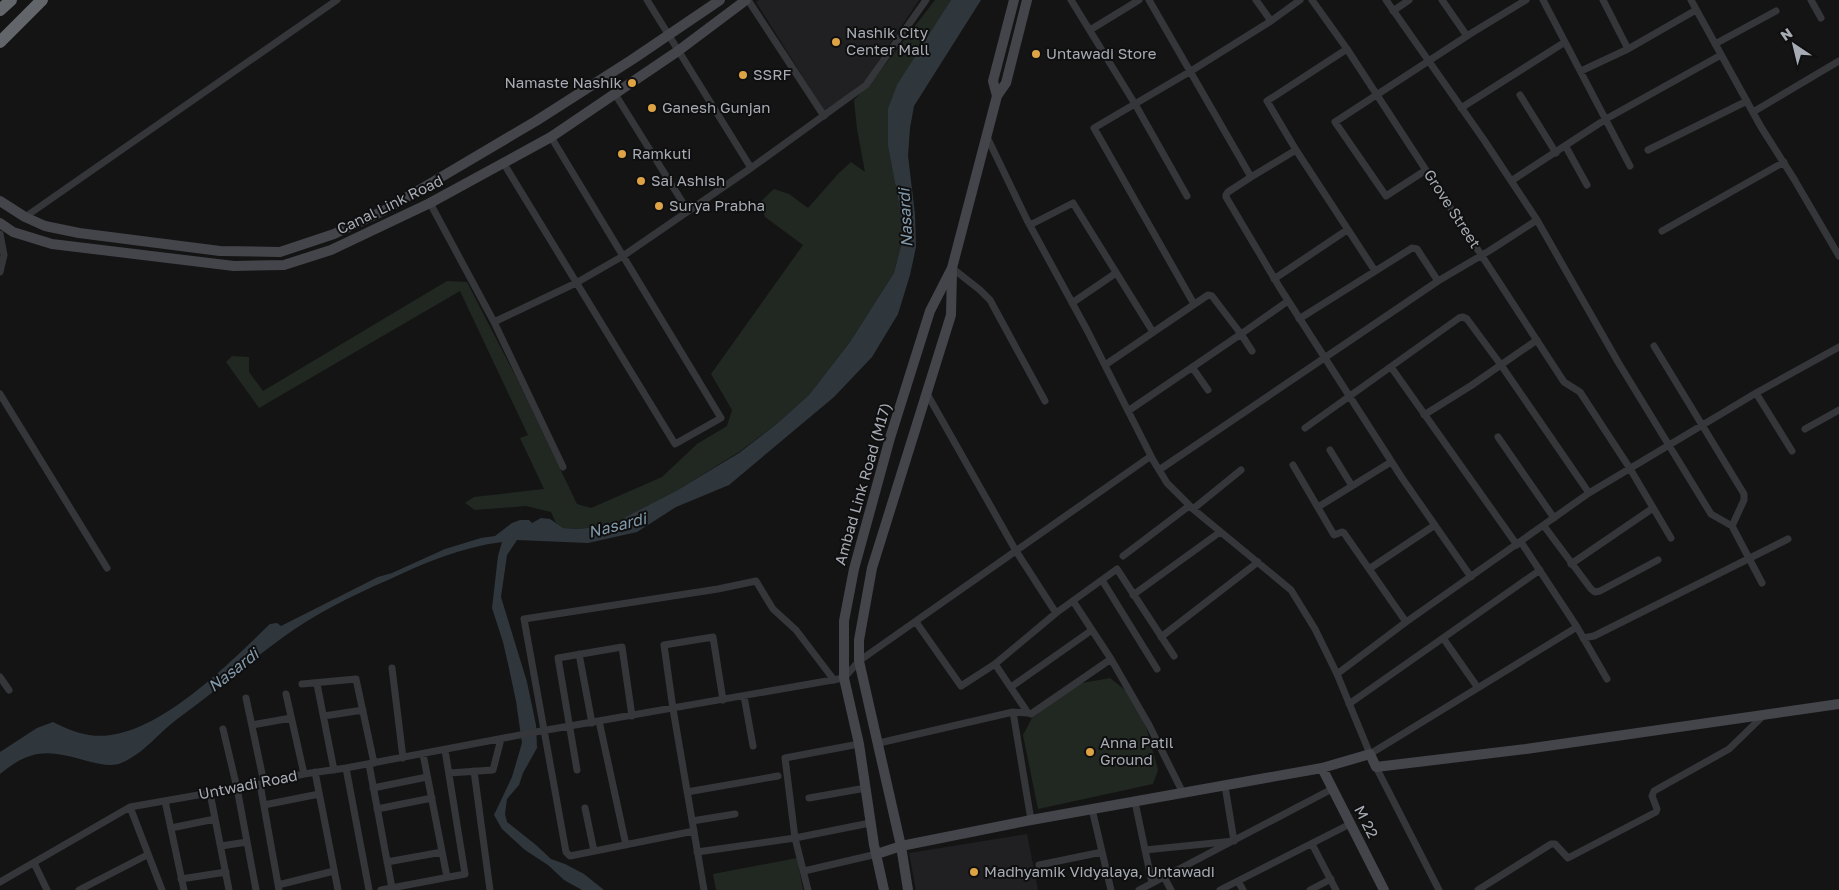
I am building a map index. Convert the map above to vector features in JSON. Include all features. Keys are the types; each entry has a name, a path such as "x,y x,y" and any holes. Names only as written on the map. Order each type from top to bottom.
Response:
{"highway":[{"path":"0,10 11,0"},
{"path":"0,42 42,0"}],"main road":[{"name":"Canal Link Road","path":"0,201 25,217 46,226 79,233 220,251 280,252 334,234 383,211 536,121 720,0"},
{"name":"Canal Link Road","path":"0,223 14,232 52,244 234,266 284,265 332,250 430,203 504,164 551,137 616,94 747,0"},
{"name":"Ambad Link Road (M17)","path":"997,96 993,81 1014,0"},
{"name":"Ambad Link Road (M17)","path":"884,890 870,823 859,744 839,679 844,621 854,569 890,438 930,311 952,268 997,96 1006,83 1027,0"},
{"path":"908,890 901,846 879,743 859,661 859,640 872,568 925,392 951,314 952,268"},
{"path":"877,854 901,846 1032,820 1322,768 1370,754 1376,768 1526,749 1839,704"},
{"name":"M 22","path":"1322,768 1384,890"}],"street":[{"path":"25,217 337,0"},
{"path":"647,0 751,168"},
{"path":"747,0 824,116"},
{"path":"494,322 576,283 623,256 751,168 866,85 926,0"},
{"path":"1071,0 1135,104 1186,196"},
{"path":"1090,30 1139,0"},
{"path":"1149,0 1251,177"},
{"path":"1256,0 1271,21"},
{"path":"1194,304 1094,130 1096,126 1191,71 1271,21 1300,0"},
{"name":"Grove Street","path":"1312,0 1377,94 1564,382 1580,392 1629,467 1671,538"},
{"path":"1386,0 1537,220 1618,362 1711,514 1732,526 1762,583"},
{"path":"1393,11 1408,0"},
{"path":"1442,0 1466,36"},
{"path":"1426,170 1386,196 1335,122 1428,60 1526,0"},
{"path":"1543,0 1630,166"},
{"path":"1603,0 1628,49"},
{"path":"1692,0 1714,44 1753,112 1839,256"},
{"path":"1811,0 1821,18"},
{"path":"1580,71 1628,49 1696,10"},
{"path":"1714,44 1776,10"},
{"path":"1461,108 1565,42"},
{"path":"1347,49 1267,101 1296,150 1375,271"},
{"path":"1511,181 1606,119 1721,55"},
{"path":"1753,112 1839,61"},
{"path":"616,94 688,211"},
{"path":"1520,95 1556,153"},
{"path":"1648,150 1747,101"},
{"path":"504,164 675,444 721,418 551,137"},
{"path":"987,137 1030,225 1159,470 1168,483 1191,507 1291,590 1315,629 1370,754 1577,627"},
{"path":"1566,146 1587,185"},
{"path":"1296,150 1251,177 1226,195 1299,319 1391,462 1471,577"},
{"path":"1662,231 1784,162"},
{"path":"430,203 494,322 563,467"},
{"path":"1030,225 1073,203 1154,332"},
{"path":"1159,470 1438,281 1482,256 1537,220"},
{"path":"1274,278 1347,230"},
{"path":"0,234 4,254 0,272"},
{"path":"1299,319 1414,247 1438,281"},
{"path":"952,268 986,294 1046,401"},
{"path":"1072,303 1116,273"},
{"path":"1105,365 1208,295 1212,296 1252,351"},
{"path":"1128,411 1288,301"},
{"path":"1305,428 1463,317 1467,319 1501,365 1589,493"},
{"path":"1424,414 1537,340"},
{"path":"1654,346 1744,494 1744,500 1732,526"},
{"path":"1336,674 1406,622 1589,493 1668,444 1839,347"},
{"path":"1192,367 1208,390"},
{"path":"1391,367 1540,570 1577,627 1607,679"},
{"path":"925,392 1016,551 1056,613"},
{"path":"1756,393 1792,451"},
{"path":"0,394 107,568"},
{"path":"1805,429 1839,410"},
{"path":"1498,437 1554,518"},
{"path":"1330,450 1352,486"},
{"path":"694,831 570,856 566,852 524,619 718,589 756,581 773,608 796,630 839,679 859,661 1151,456"},
{"path":"1318,507 1391,462"},
{"path":"1293,465 1334,535 1344,533 1406,622"},
{"path":"1123,556 1241,470"},
{"path":"1571,564 1653,508"},
{"path":"1369,569 1435,525"},
{"path":"1544,526 1571,564 1595,592 1658,560"},
{"path":"1133,595 1220,532"},
{"path":"1583,638 1594,636 1748,557 1788,539"},
{"path":"1161,638 1258,562"},
{"path":"916,622 961,686 995,664 1056,613 1117,569 1174,656"},
{"path":"1349,704 1540,570"},
{"path":"1102,580 1157,669"},
{"path":"1073,601 1149,725 1182,793"},
{"path":"1011,687 1092,630"},
{"path":"704,890 672,709 664,646 713,637 723,700"},
{"path":"1443,638 1478,688"},
{"path":"578,770 558,658 622,647 632,716"},
{"path":"579,654 626,845"},
{"path":"879,743 1013,712 1031,714 1110,659"},
{"path":"995,664 1028,713"},
{"path":"392,668 403,758"},
{"path":"0,677 9,690"},
{"path":"302,684 356,679 363,710 373,788 392,888"},
{"name":"Untwadi Road","path":"0,881 130,807 569,726 839,679"},
{"path":"317,684 334,770"},
{"path":"286,694 304,774"},
{"path":"744,696 753,746"},
{"path":"246,698 262,783 278,887 334,871"},
{"path":"324,716 363,710"},
{"path":"1013,712 1032,820"},
{"path":"1478,890 1551,844 1555,844 1568,858 1656,812 1657,809 1652,796 1654,791 1729,749 1763,715"},
{"path":"252,725 291,718"},
{"path":"223,729 256,890"},
{"path":"449,773 494,770 501,739"},
{"path":"808,890 795,838 785,758 859,744"},
{"path":"381,890 465,874 445,750"},
{"path":"423,754 447,877"},
{"path":"346,768 369,890"},
{"path":"1376,768 1439,890"},
{"path":"474,771 490,890"},
{"path":"315,772 338,890"},
{"path":"687,792 778,776"},
{"path":"373,788 427,777"},
{"path":"1225,786 1234,841"},
{"path":"809,798 866,788"},
{"path":"1139,890 1332,789"},
{"path":"210,793 229,890"},
{"path":"264,805 319,794"},
{"path":"377,809 432,798"},
{"path":"166,801 184,890"},
{"path":"1135,802 1152,883"},
{"path":"130,807 162,890"},
{"path":"585,808 594,851"},
{"path":"1092,809 1111,890"},
{"path":"692,821 734,814"},
{"path":"171,828 215,819"},
{"path":"697,852 795,838 870,823"},
{"path":"1220,890 1350,824"},
{"path":"1145,850 1234,841"},
{"path":"221,846 247,842"},
{"path":"1312,844 1336,890"},
{"path":"387,862 442,852"},
{"path":"1039,865 1102,852"},
{"path":"79,890 148,854"},
{"path":"804,871 877,854"},
{"path":"34,863 47,890"},
{"path":"181,879 226,872"},
{"path":"1164,877 1172,890"},
{"path":"1310,890 1330,879"},
{"path":"1238,881 1243,890"}],"shaded area":[{"name":"Nashik City Center Mall","path":"759,0 919,0 865,81 825,112 756,2"},
{"path":"935,0 951,0 931,34 888,146 900,209 903,238 894,273 850,342 809,395 779,422 739,452 676,491 610,525 579,529 563,528 556,523 551,512 526,506 475,510 465,503 474,497 544,489 520,438 528,435 460,291 259,408 226,362 232,356 249,357 249,372 263,391 447,281 467,282 517,379 577,504 591,508 662,477 697,444 727,426 732,410 711,374 803,245 765,217 760,202 774,189 789,194 808,208 851,162 865,172 854,100 874,79"},
{"name":"Anna Patil Ground","path":"1110,678 1135,698 1147,730 1158,770 1153,784 1038,809 1023,735 1032,718 1076,684"},
{"name":"Madhyamik Vidyalaya, Untawadi","path":"1027,834 1038,890 916,890 909,853"},
{"path":"797,858 803,890 716,890 713,874"}],"water":[{"name":"Nasardi","path":"951,0 981,0 914,106 908,156 915,214 916,247 898,314 872,357 834,397 729,485 676,507 637,532 588,543 517,540 507,555 501,597 527,682 536,725 537,748 523,773 519,785 507,799 505,814 507,822 551,859 584,874 604,890 582,890 564,880 548,865 525,850 502,829 494,815 512,777 522,743 509,668 492,608 498,556 502,542 472,548 429,562 360,592 320,613 269,648 173,723 145,748 121,763 106,765 65,755 43,753 23,759 0,774 0,752 37,728 53,722 89,735 113,735 138,727 163,715 187,698 211,679 270,624 277,623 281,626 378,577 392,573 445,549 481,538 495,536 512,523 520,520 529,520 532,523 541,518 550,519 563,528 579,529 610,525 676,491 739,453 779,422 809,395 850,342 894,273 903,238 900,209 888,146 888,109 897,85"}],"place":[{"name":"Nashik City Center Mall","path":"836,42"},
{"name":"Untawadi Store","path":"1036,54"},
{"name":"SSRF","path":"743,75"},
{"name":"Namaste Nashik","path":"632,83"},
{"name":"Ganesh Gunjan","path":"652,108"},
{"name":"Ramkuti","path":"622,154"},
{"name":"Sai Ashish","path":"641,181"},
{"name":"Surya Prabha","path":"659,206"},
{"name":"Anna Patil Ground","path":"1090,752"},
{"name":"Madhyamik Vidyalaya, Untawadi","path":"974,872"}]}
